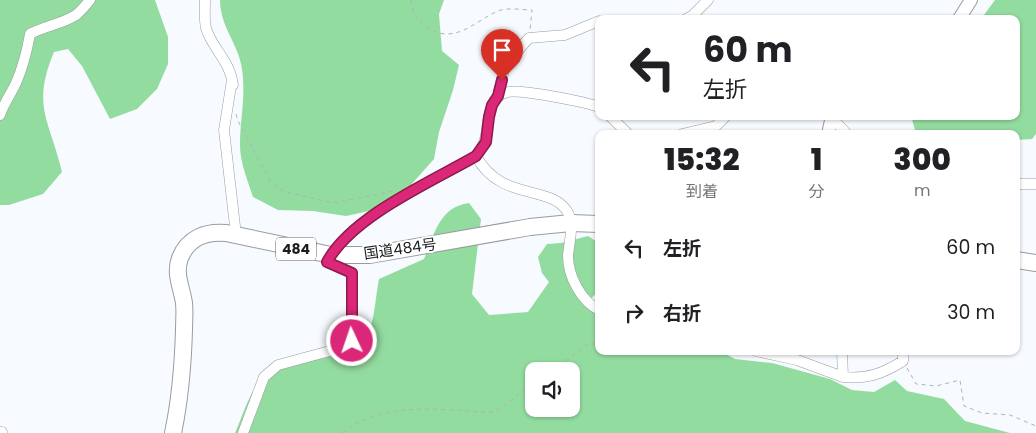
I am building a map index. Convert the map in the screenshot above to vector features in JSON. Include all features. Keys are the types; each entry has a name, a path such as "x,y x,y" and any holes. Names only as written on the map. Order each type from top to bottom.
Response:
{"highway":[{"name":"国道484号","path":"173,433 184,331 184,302 177,273 180,258 188,244 203,234 215,232 236,235 330,255 392,252 497,232 571,223 595,224"},
{"path":"1020,261 1036,263"}],"street":[{"path":"0,115 16,84 26,55 30,34 44,26 76,15 90,0"},
{"path":"205,0 206,27 213,42 226,61 232,80 234,96"},
{"path":"693,15 708,0"},
{"path":"961,15 971,0"},
{"path":"242,433 264,377 278,365 348,346 352,341 352,273 327,262 330,255 348,234 371,216 476,156 486,142 492,105 498,96 505,65 529,38 565,35 595,23"},
{"path":"232,80 224,130 236,235"},
{"path":"498,96 510,91 582,101 595,106"},
{"path":"614,120 624,130"},
{"path":"699,130 716,126 722,120"},
{"path":"834,120 844,130"},
{"path":"476,156 483,168 502,185 558,201 568,212 571,223 568,259 572,277 578,290 595,308"},
{"path":"1020,184 1036,184"},
{"path":"774,355 797,360 843,377 862,379 886,371 903,356"},
{"path":"842,355 843,377"}],"path":[{"path":"411,0 414,15 424,26 442,36 463,31 500,10 532,10 529,38"},
{"path":"234,96 238,121 270,181 277,188 333,203 396,190"},
{"path":"564,362 586,345 595,344"},
{"path":"903,356 916,384 936,386 960,380 964,406 982,413 1010,415 1036,426"},
{"path":"342,433 360,420 393,411 416,408 484,413 496,411 506,406 525,387"}],"green space":[{"path":"0,0 155,0 168,37 168,64 157,89 137,109 110,119 82,66 68,49 54,52 47,71 43,100 48,126 62,172 43,194 9,205 0,205"},
{"path":"220,0 444,0 439,14 442,51 459,65 439,132 434,159 401,196 378,209 346,216 313,211 278,210 253,197 240,152 243,99 242,69 237,51 223,19"},
{"path":"995,0 1036,0 1036,134 1032,139 1020,140 1020,130 915,130 912,120 1020,120 1020,15 984,15"},
{"path":"469,203 481,219 472,294 489,315 528,312 549,282 542,273 538,257 547,244 561,243 588,236 595,240 595,294 591,299 595,312 595,355 728,355 735,359 772,363 830,379 852,390 874,392 895,380 907,391 944,399 965,421 1010,433 235,433 255,387 265,375 283,365 304,358 346,355 360,347 366,339 371,325 379,279 424,259 444,216 451,210"}],"route":[{"path":"352,341 352,273 327,262 330,255 348,234 371,216 476,156 486,142 492,105 498,96 502,80"}]}
